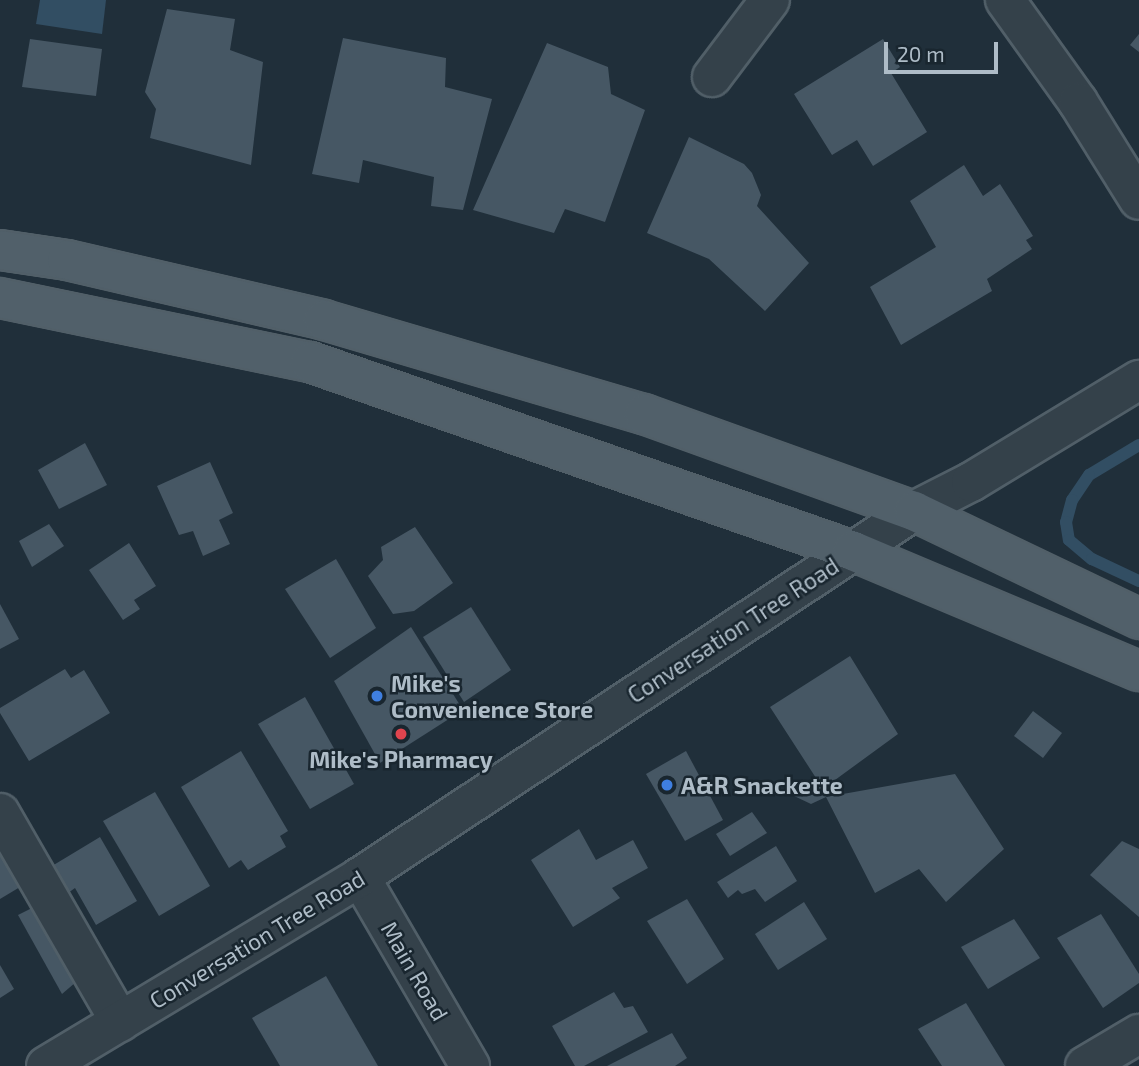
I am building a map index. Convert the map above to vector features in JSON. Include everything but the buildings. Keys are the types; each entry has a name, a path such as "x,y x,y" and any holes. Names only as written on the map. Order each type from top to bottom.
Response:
{"main road":[{"path":"0,250 67,260 338,324 644,414 914,511 1139,620"},
{"path":"0,299 310,362 853,551 1139,671"}],"street":[{"path":"712,77 770,0"},
{"path":"1015,4 1139,200"},
{"name":"Conversation Tree Road","path":"47,1066 360,877 914,511 971,482 1139,380"},
{"path":"0,813 120,1022"},
{"name":"Main Road","path":"360,877 470,1066"},
{"path":"1086,1066 1139,1034"}],"water":[{"path":"40,0 106,0 102,34 36,24"}],"waterway":[{"path":"1139,445 1089,475 1072,500 1066,522 1069,540 1092,559 1139,581"}],"place":[{"name":"Mike's Convenience Store","path":"377,696"},
{"name":"Mike's Pharmacy","path":"401,734"},
{"name":"A&R Snackette","path":"667,785"}]}
